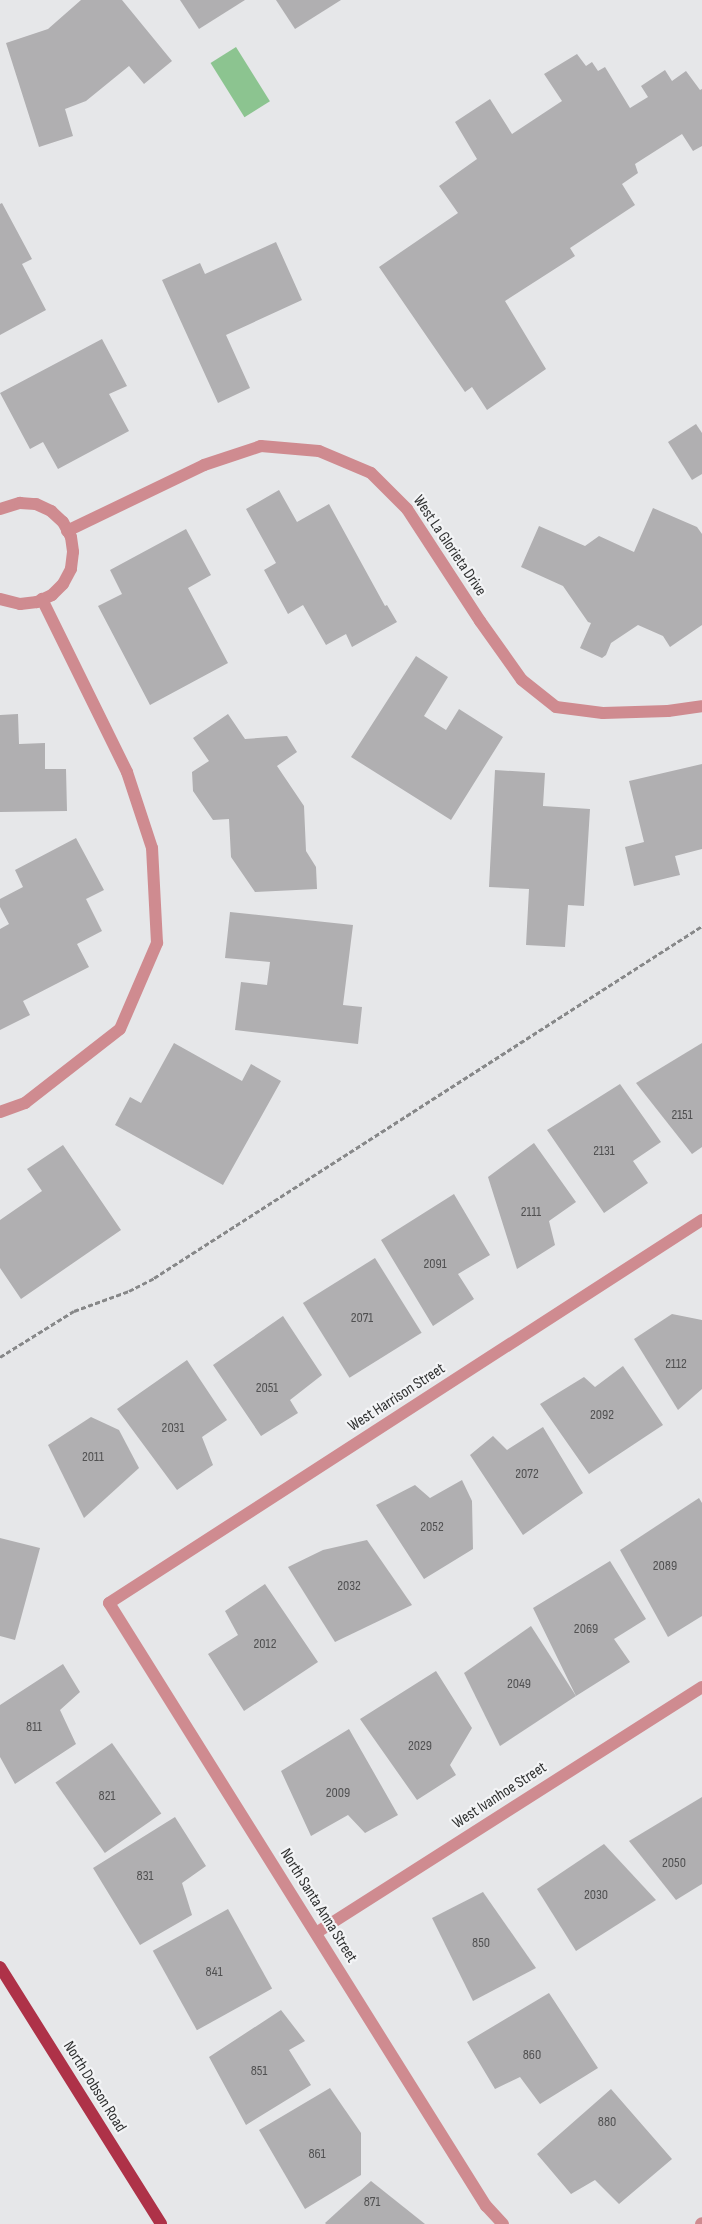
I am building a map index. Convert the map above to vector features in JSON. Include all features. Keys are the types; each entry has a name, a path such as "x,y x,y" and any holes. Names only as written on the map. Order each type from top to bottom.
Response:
{"main road":[{"name":"North Dobson Road","path":"0,1967 161,2224"}],"street":[{"name":"West La Glorieta Drive","path":"67,531 204,465 261,446 319,451 371,473 407,510 480,621 522,680 556,708 603,713 668,711 702,706"},
{"path":"0,509 20,503 36,504 51,511 63,522 71,537 73,552 71,569 63,584 52,595 20,604 0,599"},
{"path":"0,1112 25,1103 120,1029 157,943 152,848 127,772 42,599"},
{"name":"West Harrison Street","path":"109,1603 702,1220"},
{"name":"North Santa Anna Street","path":"109,1603 486,2206 503,2224"},
{"name":"West Ivanhoe Street","path":"316,1933 702,1687"}],"path":[{"path":"0,1357 74,1311 129,1291 154,1278 702,926"}],"green space":[{"path":"236,47 270,101 244,117 211,63"}],"building":[{"path":"81,0 122,0 172,61 144,84 129,66 86,101 65,109 73,136 39,147 6,43 48,29"},
{"path":"180,0 245,0 199,29"},
{"path":"276,0 341,0 295,29"},
{"path":"577,54 586,66 592,62 598,71 605,67 630,108 648,97 641,86 665,70 672,81 686,71 700,90 702,89 702,146 693,151 682,134 635,164 638,173 622,184 635,205 570,248 575,256 505,301 546,369 487,410 472,387 465,392 379,267 458,213 439,186 477,159 455,122 490,99 512,134 562,101 544,74"},
{"path":"2,203 32,259 22,264 46,310 0,335 0,204"},
{"path":"276,242 302,300 226,335 250,388 218,403 162,280 200,263 205,274"},
{"path":"102,339 127,386 109,394 129,431 58,469 43,442 30,449 0,393"},
{"path":"696,424 702,433 702,474 692,480 668,442"},
{"path":"279,490 297,522 329,504 385,606 387,605 397,622 352,647 346,634 326,645 303,605 288,614 264,570 276,563 246,509"},
{"path":"653,508 697,527 702,534 702,625 670,647 663,636 638,625 611,643 606,655 602,658 580,648 591,623 588,622 563,586 521,567 539,526 585,546 599,536 634,552"},
{"path":"186,529 211,575 188,588 228,663 150,705 98,606 122,594 110,570"},
{"path":"416,656 448,677 424,716 446,730 459,709 503,737 451,820 351,757"},
{"path":"18,714 19,744 45,743 45,769 66,769 67,811 0,812 0,715"},
{"path":"228,714 245,739 287,736 297,752 277,766 304,806 306,851 316,867 317,889 255,892 231,857 229,819 213,820 193,791 192,772 209,761 193,738"},
{"path":"702,764 702,849 675,856 680,875 634,886 625,847 644,842 629,781"},
{"path":"495,770 545,773 543,806 590,809 584,906 568,905 565,947 526,945 529,889 489,887"},
{"path":"76,838 104,890 86,899 102,931 77,944 89,967 23,1001 30,1015 0,1030 0,929 9,924 0,907 0,899 23,887 15,870"},
{"path":"230,912 353,925 343,1005 362,1007 358,1044 235,1030 241,982 267,985 270,962 225,958"},
{"path":"174,1043 242,1081 251,1064 281,1081 223,1185 115,1125 130,1097 141,1103"},
{"path":"702,1043 702,1147 692,1154 636,1083"},
{"path":"620,1084 661,1142 633,1161 648,1183 604,1213 547,1130"},
{"path":"534,1143 576,1202 549,1221 555,1245 517,1269 488,1177"},
{"path":"63,1145 121,1230 21,1299 0,1268 0,1220 42,1191 27,1169"},
{"path":"454,1194 490,1255 458,1274 474,1299 433,1326 381,1240"},
{"path":"375,1258 422,1333 350,1378 303,1303"},
{"path":"672,1314 702,1320 702,1389 678,1410 634,1339"},
{"path":"283,1316 322,1375 290,1400 298,1413 261,1436 213,1365"},
{"path":"187,1360 227,1420 202,1437 213,1465 177,1490 117,1409"},
{"path":"623,1366 663,1425 589,1474 540,1404 584,1377 595,1387"},
{"path":"91,1417 119,1430 139,1468 84,1518 48,1445"},
{"path":"543,1427 583,1493 523,1535 470,1455 493,1436 507,1450"},
{"path":"462,1480 472,1501 473,1549 424,1579 376,1505 415,1485 430,1498"},
{"path":"699,1498 702,1503 702,1616 668,1637 620,1550"},
{"path":"0,1538 40,1548 15,1640 0,1636"},
{"path":"367,1540 412,1605 335,1642 288,1567 323,1550"},
{"path":"610,1561 646,1619 614,1639 630,1662 576,1696 533,1608"},
{"path":"265,1584 318,1662 244,1711 208,1654 238,1635 225,1611"},
{"path":"531,1626 576,1696 500,1746 464,1673"},
{"path":"63,1664 80,1692 60,1710 76,1744 15,1784 0,1757 0,1705"},
{"path":"436,1671 472,1728 450,1765 456,1775 417,1800 360,1719"},
{"path":"349,1729 398,1815 365,1833 348,1815 311,1836 281,1771"},
{"path":"112,1743 161,1813 105,1853 55,1783"},
{"path":"702,1797 702,1884 676,1900 629,1841"},
{"path":"175,1817 206,1866 182,1883 192,1915 140,1945 93,1868"},
{"path":"604,1844 656,1900 576,1951 537,1889"},
{"path":"483,1892 536,1968 473,2001 432,1918"},
{"path":"228,1909 272,1989 197,2030 153,1951"},
{"path":"549,1993 598,2068 540,2104 520,2077 495,2089 467,2042"},
{"path":"281,2010 305,2041 289,2050 311,2085 246,2125 209,2057"},
{"path":"330,2088 361,2133 361,2175 305,2209 259,2130"},
{"path":"611,2089 672,2159 619,2204 595,2180 571,2194 537,2154"},
{"path":"371,2181 425,2224 325,2223"}]}
